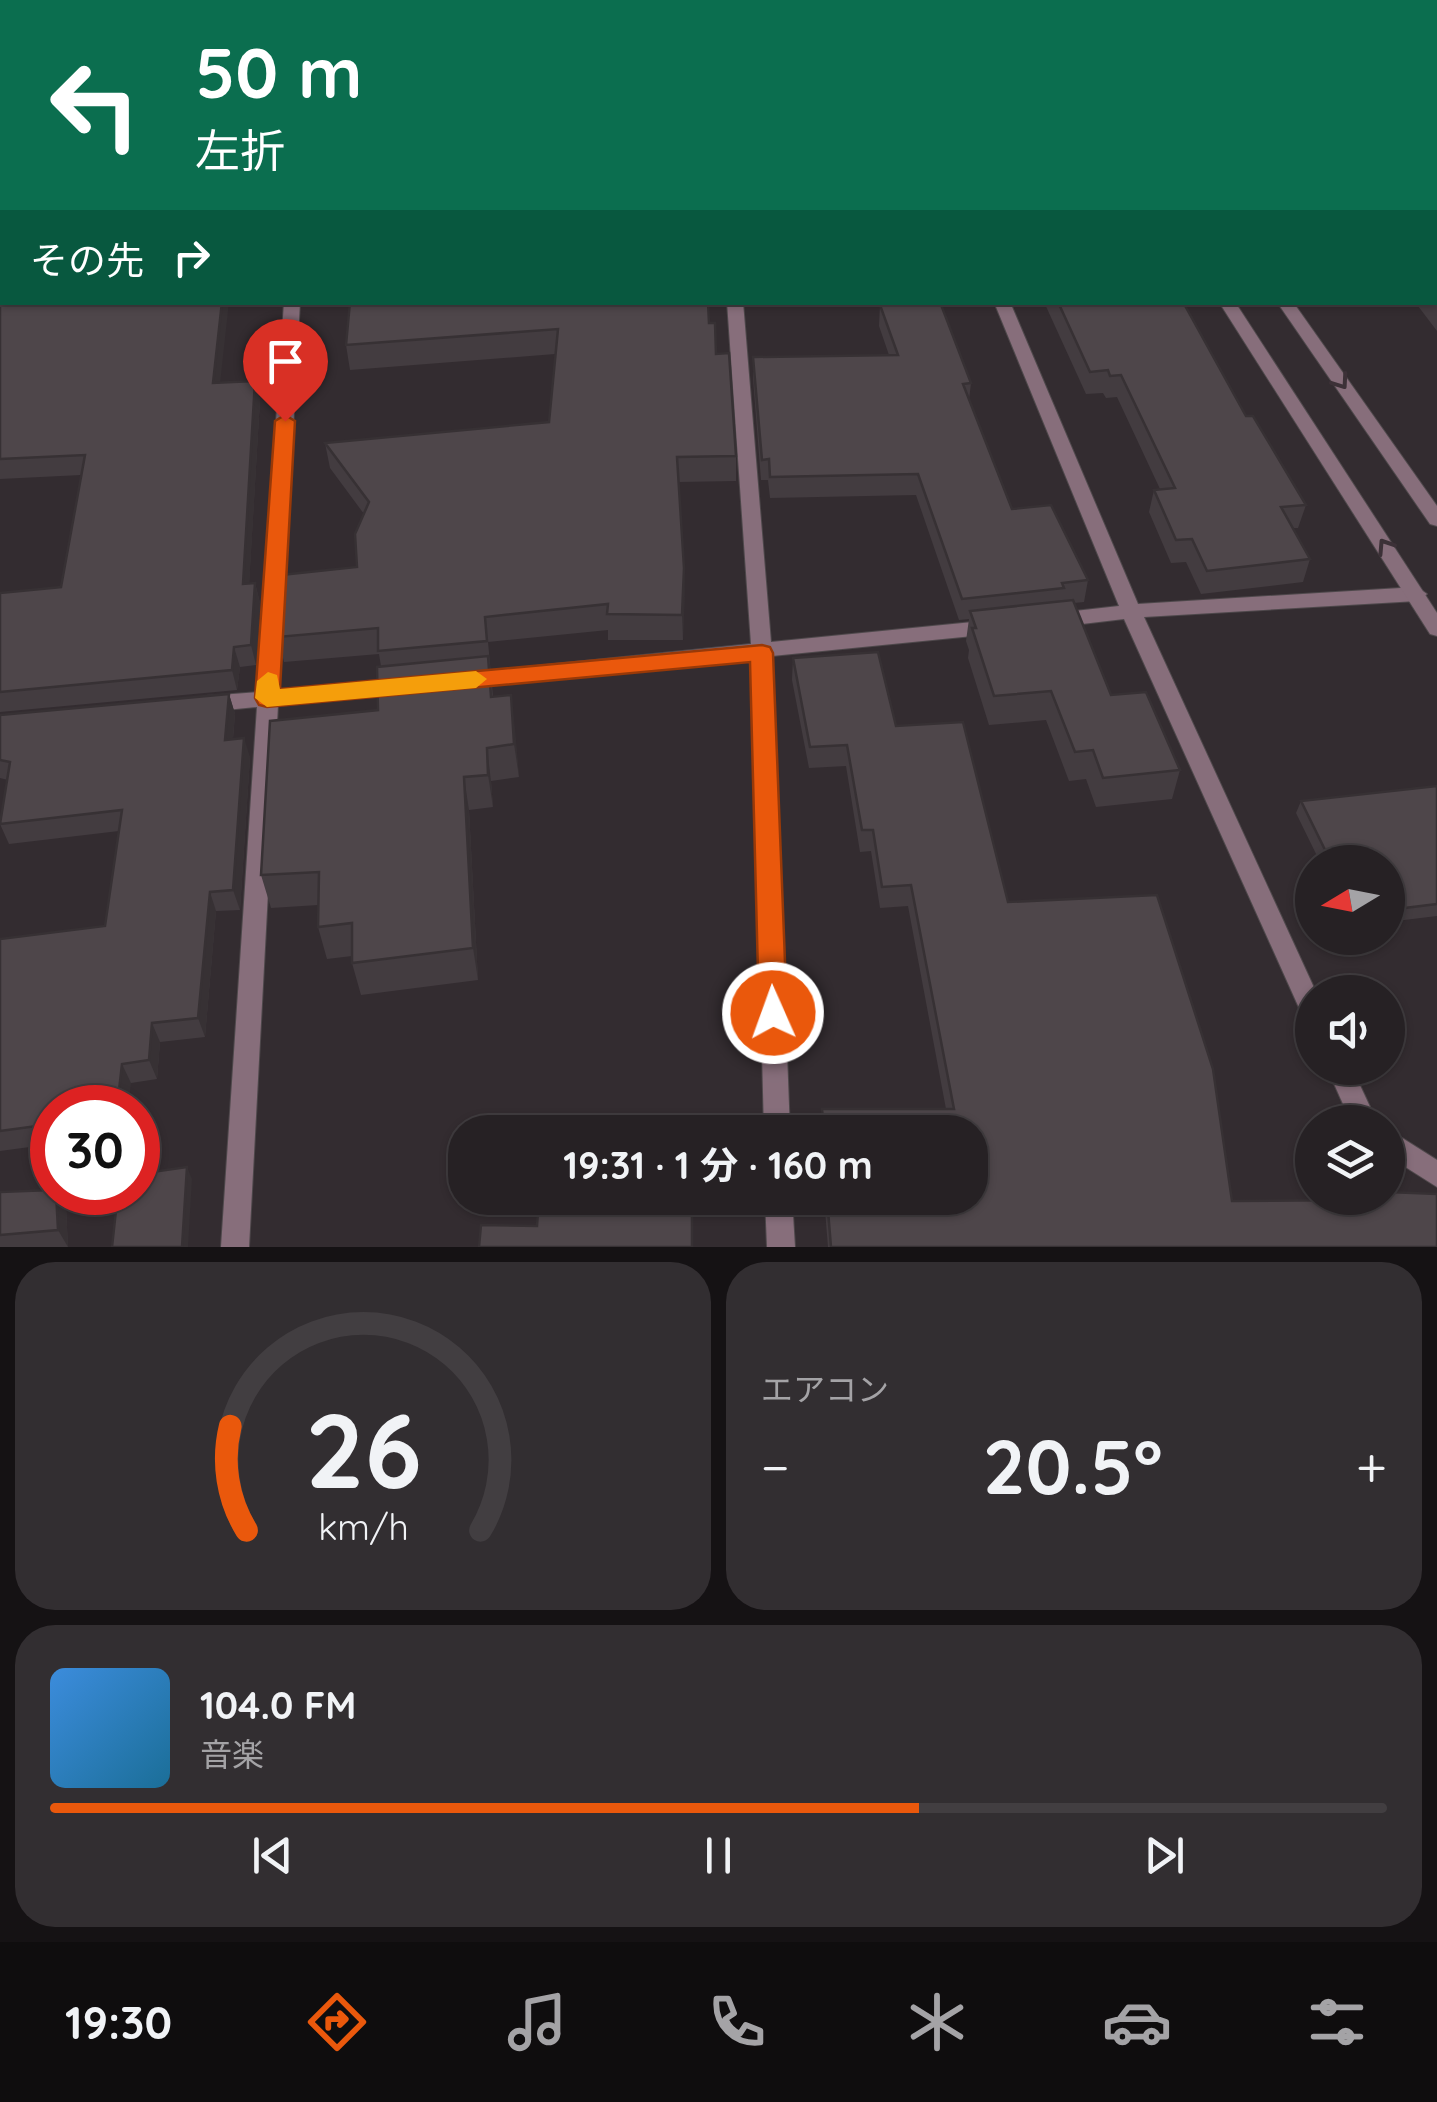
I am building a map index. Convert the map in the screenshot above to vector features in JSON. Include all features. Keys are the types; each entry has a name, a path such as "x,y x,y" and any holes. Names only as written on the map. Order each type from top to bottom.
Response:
{"street":[{"path":"235,1247 292,305"},
{"path":"735,305 762,653 776,1115"},
{"path":"1003,305 1131,612 1296,975"},
{"path":"1229,305 1437,628"},
{"path":"1287,305 1437,520"},
{"path":"191,706 762,653 1131,612 1416,594"},
{"path":"1405,1153 1437,1175"},
{"path":"780,1215 781,1247"}],"building":[{"path":"0,305 222,305 213,383 255,381 243,584 255,583 251,645 234,647 232,670 0,692 0,593 61,587 85,455 0,459"},
{"path":"350,305 708,305 709,323 715,323 716,354 729,353 736,456 677,457 684,568 682,615 607,614 608,604 485,617 487,641 378,651 378,628 278,637 281,575 357,567 355,534 369,502 325,443 549,422 558,329 346,345"},
{"path":"880,305 941,305 971,383 963,384 1012,509 1051,505 1088,580 1062,583 1064,588 962,599 918,474 770,477 769,459 762,460 753,357 898,355"},
{"path":"1059,305 1185,305 1246,416 1253,416 1306,505 1281,507 1310,559 1207,571 1192,539 1176,540 1154,490 1175,488 1121,375 1110,376 1108,370 1090,372"},
{"path":"1073,600 1111,695 1146,692 1180,770 1103,778 1093,750 1075,752 1051,691 994,696 970,611"},
{"path":"878,652 896,726 963,722 1008,902 1157,895 1213,1069 1232,1201 1295,1200 1295,1215 1405,1215 1405,1193 1437,1194 1437,1247 831,1247 828,1215 988,1215 988,1115 823,1115 822,1109 954,1109 911,885 882,887 873,830 862,830 847,745 810,747 793,658"},
{"path":"488,656 491,697 511,695 514,744 487,748 488,775 464,777 473,948 352,963 352,923 318,927 319,872 261,875 270,721 378,710 377,667"},
{"path":"229,694 225,740 244,738 233,890 210,892 198,1018 152,1023 149,1060 122,1064 120,1085 30,1085 30,1127 0,1131 0,939 105,926 122,810 0,824 10,762 0,760 0,715"},
{"path":"1437,786 1437,904 1405,908 1405,845 1323,845 1301,801"},
{"path":"187,1167 182,1247 112,1247 115,1215 160,1215 160,1171"},
{"path":"30,1191 30,1215 57,1215 58,1230 0,1235 0,1192"},
{"path":"538,1215 692,1215 692,1247 479,1247 481,1225 537,1226"}],"slow traffic":[{"path":"268,681 267,698 476,679"}],"route":[{"path":"285,421 267,698 762,653 773,1013"}]}
